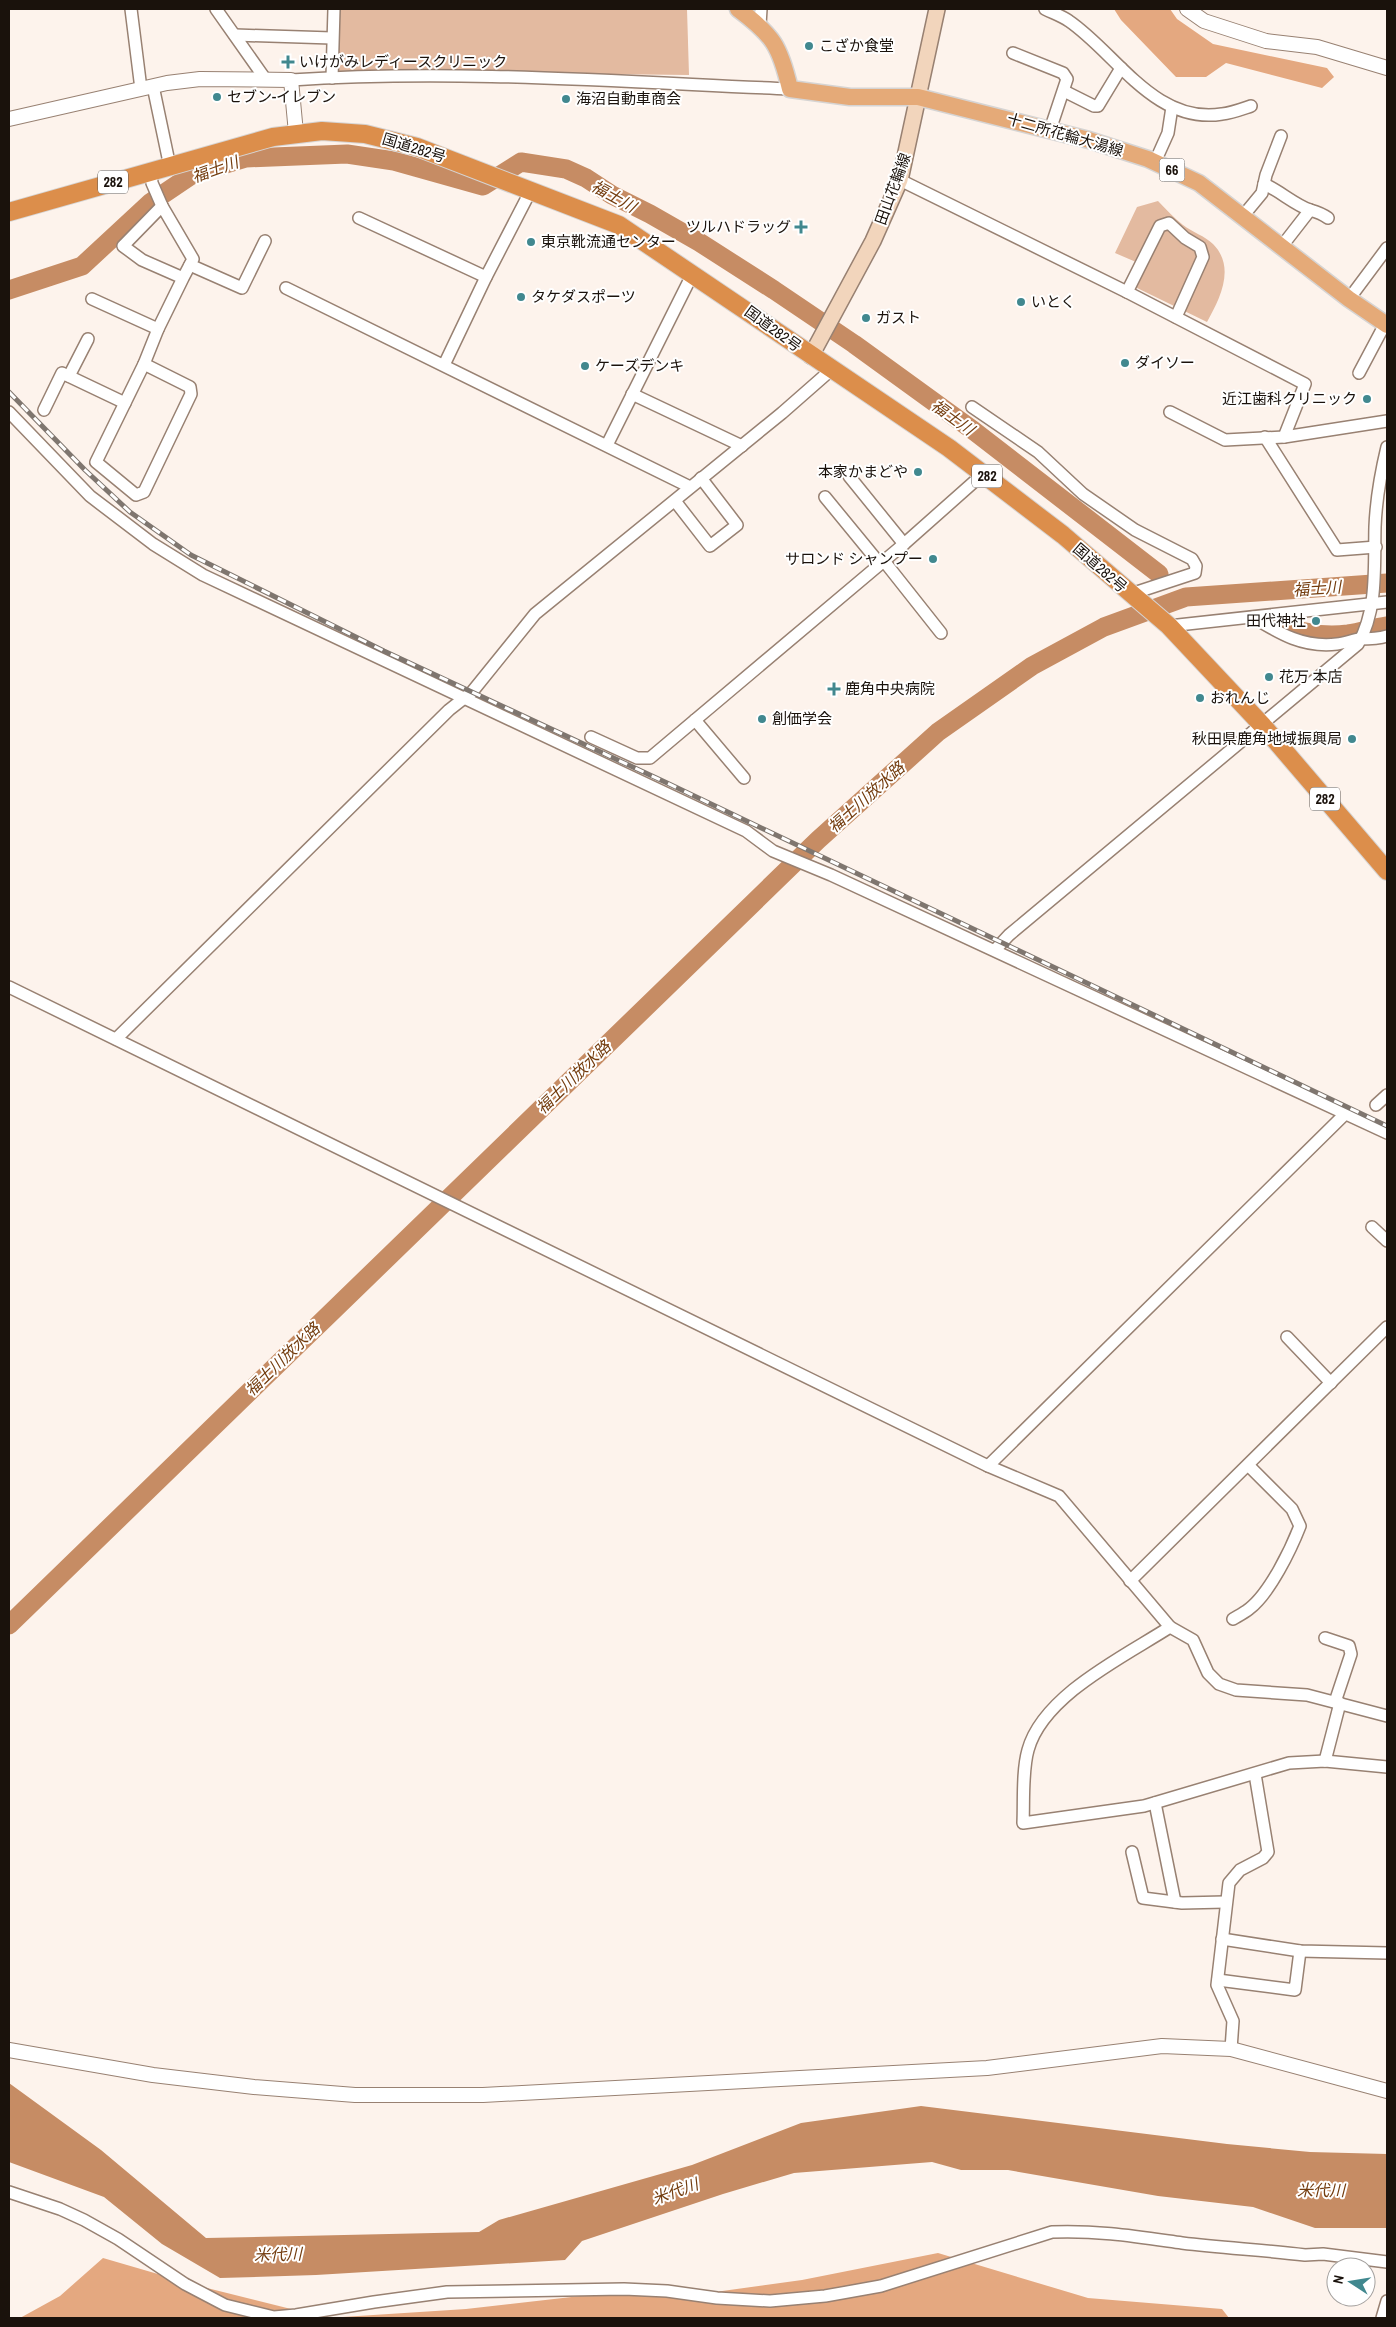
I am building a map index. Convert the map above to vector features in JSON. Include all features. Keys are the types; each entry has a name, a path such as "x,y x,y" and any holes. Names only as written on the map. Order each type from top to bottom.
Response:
{"highway":[{"name":"国道282号","path":"9,212 152,178 170,167 273,138 322,131 364,134 417,147 507,180 619,225 693,273 984,474 1038,514 1169,626 1263,726 1387,872"}],"main road":[{"path":"738,9 760,17 784,60 790,89"},
{"name":"田山花輪線","path":"811,356 874,241 900,180 937,9"},
{"name":"十二所花輪大湯線","path":"790,89 850,97 918,97 1050,130 1155,162 1198,183 1349,299 1386,324"}],"street":[{"path":"131,9 147,87 170,167"},
{"path":"216,9 266,80"},
{"path":"332,78 334,9"},
{"path":"1045,9 1069,21 1121,68 1172,107 1196,114 1221,114 1252,106"},
{"path":"1186,9 1204,21 1266,41 1317,47 1387,68"},
{"path":"235,35 332,38"},
{"path":"1013,53 1063,73 1068,79 1050,130"},
{"path":"1064,91 1094,106 1098,106 1121,68"},
{"path":"9,119 147,87 200,78 291,80 458,76 790,89"},
{"path":"291,80 296,134"},
{"path":"1155,162 1168,133 1172,107"},
{"path":"1243,216 1262,193 1281,136"},
{"path":"144,364 190,387 192,394 144,492 136,495 96,462 193,259 161,205 152,178"},
{"path":"900,180 1127,292 1305,384 1284,437"},
{"path":"1264,184 1310,210 1317,210 1328,218"},
{"path":"444,365 486,277 531,190"},
{"path":"161,205 123,246 142,260 183,278"},
{"path":"1282,246 1310,210"},
{"path":"359,218 486,277"},
{"path":"1127,292 1160,226 1169,223 1185,238 1200,246 1203,257 1176,317"},
{"path":"190,264 242,288 265,241"},
{"path":"1349,299 1387,248"},
{"path":"608,445 693,273"},
{"path":"286,288 690,486"},
{"path":"92,299 158,329"},
{"path":"1358,373 1386,324"},
{"path":"69,376 88,339"},
{"path":"116,1039 435,724 463,700 535,614 675,501 690,486 742,446 831,370"},
{"path":"44,410 62,373 125,403"},
{"path":"632,394 742,446"},
{"path":"972,407 1038,452 1083,494 1135,530 1192,560 1196,566 1195,573 1132,595"},
{"path":"9,412 90,496 153,544 203,575 463,700 746,831 773,851 994,950 1387,1133"},
{"path":"1170,412 1225,440 1284,437 1387,421"},
{"path":"1265,438 1337,550 1376,552"},
{"path":"994,950 1009,935 1263,726 1358,644 1363,633 1371,600 1376,552 1375,527 1387,447"},
{"path":"591,737 637,758 650,758 904,544 984,474"},
{"path":"849,476 904,544"},
{"path":"675,501 710,546 737,525 701,478"},
{"path":"825,497 941,633"},
{"path":"1169,626 1371,600 1387,602"},
{"path":"1254,616 1278,632 1297,641 1314,644 1337,644 1363,633"},
{"path":"1363,633 1371,640 1387,636"},
{"path":"694,720 744,778"},
{"path":"9,987 988,1466 1059,1496 1170,1627 1193,1640 1208,1673 1219,1684 1236,1690 1307,1695 1387,1716"},
{"path":"1376,1105 1387,1095"},
{"path":"988,1466 1345,1114"},
{"path":"1372,1227 1387,1242"},
{"path":"1130,1581 1249,1466 1387,1327"},
{"path":"1287,1337 1331,1384"},
{"path":"1232,1619 1250,1609 1263,1594 1295,1540 1300,1526 1292,1509 1249,1466"},
{"path":"1170,1627 1083,1683 1044,1718 1027,1752 1023,1823 1156,1803 1289,1763 1326,1762 1387,1767"},
{"path":"1325,1638 1350,1646 1350,1654 1326,1762"},
{"path":"1231,2049 1233,2021 1217,1985 1225,1902 1229,1883 1240,1870 1263,1858 1268,1852 1255,1774"},
{"path":"1156,1803 1175,1902"},
{"path":"1132,1852 1141,1896 1175,1902 1225,1902"},
{"path":"1222,1939 1300,1951 1387,1953"},
{"path":"1218,1980 1294,1990 1300,1951"},
{"path":"9,2050 153,2075 254,2087 355,2095 483,2095 987,2068 1162,2046 1231,2049 1387,2090"},
{"path":"9,2192 60,2209 84,2220 118,2239 185,2284 225,2305 274,2317 447,2292 624,2289 667,2291 717,2298 770,2301 825,2296 881,2286 1052,2232 1080,2231 1120,2234 1183,2243 1323,2254 1387,2262"},
{"path":"1382,2318 1387,2301"}],"shaded area":[{"path":"336,9 687,9 689,75 336,71"},
{"path":"1114,9 1170,9 1177,19 1213,44 1327,68 1334,77 1322,88 1226,63 1206,77 1176,77 1121,20"},
{"path":"1158,201 1183,225 1210,241 1220,253 1224,263 1224,283 1217,303 1207,322 1135,287 1143,265 1115,253 1137,207"},
{"path":"938,2253 1088,2298 1222,2309 1229,2318 327,2318 466,2309 589,2295 715,2292 802,2280"},
{"path":"103,2258 199,2286 327,2318 20,2318 60,2296"}],"water":[{"name":"米代川","path":"9,2083 101,2150 206,2238 479,2232 499,2220 692,2165 801,2123 921,2106 1227,2144 1310,2152 1387,2154 1387,2228 1315,2228 1253,2207 1158,2196 1008,2170 961,2170 932,2162 794,2173 723,2194 582,2241 565,2260 316,2275 220,2278 162,2244 104,2197 9,2162"}],"waterway":[{"name":"福士川","path":"9,290 82,266 150,203 193,174 246,158 347,154 394,161 483,186 521,162 566,169 586,178 612,195 699,242 854,344 974,431 1159,574"},
{"name":"福士川放水路","path":"9,1625 818,840 938,732 1032,666 1104,627 1186,597 1387,583"},
{"name":"福士川","path":"1274,622 1291,629 1329,635 1348,634 1387,626"}],"railway":[{"path":"9,392 85,470 130,512 191,555 384,651 665,782 1387,1126"}],"place":[{"name":"こざか食堂","path":"809,46"},
{"name":"いけがみレディースクリニック","path":"288,62"},
{"name":"セブン-イレブン","path":"217,97"},
{"name":"海沼自動車商会","path":"566,99"},
{"name":"ツルハドラッグ","path":"801,227"},
{"name":"東京靴流通センター","path":"531,242"},
{"name":"タケダスポーツ","path":"521,297"},
{"name":"いとく","path":"1021,302"},
{"name":"ガスト","path":"866,318"},
{"name":"ダイソー","path":"1125,363"},
{"name":"ケーズデンキ","path":"585,366"},
{"name":"近江歯科クリニック","path":"1367,399"},
{"name":"本家かまどや","path":"918,472"},
{"name":"サロンド シャンプー","path":"933,559"},
{"name":"田代神社","path":"1316,621"},
{"name":"花万 本店","path":"1269,677"},
{"name":"鹿角中央病院","path":"834,689"},
{"name":"おれんじ","path":"1200,698"},
{"name":"創価学会","path":"762,719"},
{"name":"秋田県鹿角地域振興局","path":"1352,739"}]}
